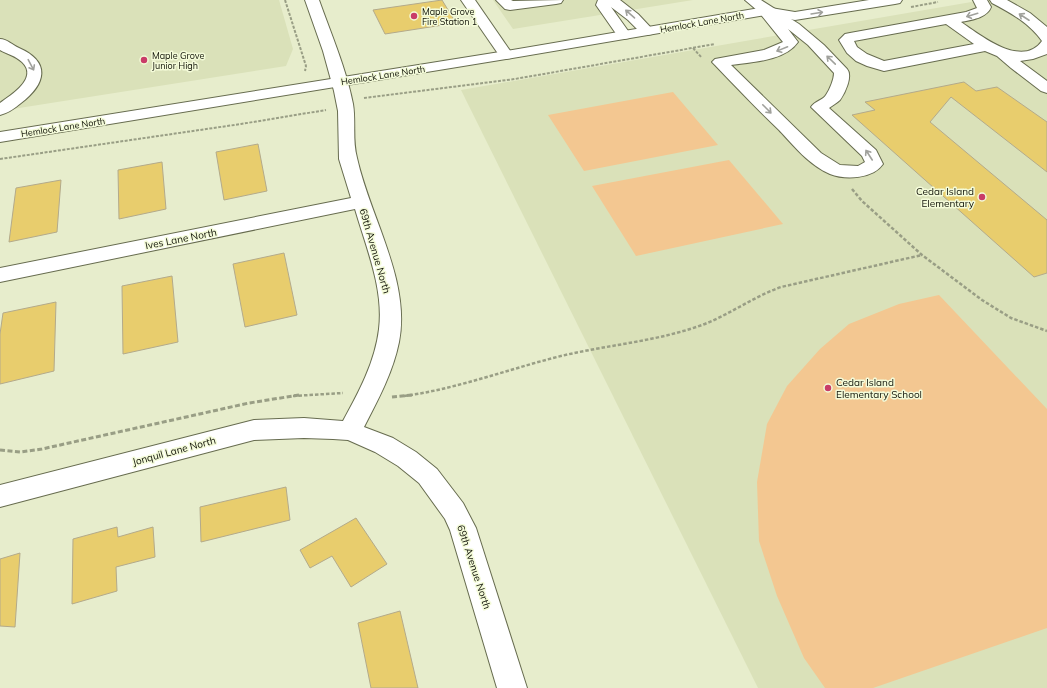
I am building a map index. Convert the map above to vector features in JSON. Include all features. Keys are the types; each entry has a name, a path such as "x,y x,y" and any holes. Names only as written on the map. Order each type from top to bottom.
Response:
{"street":[{"name":"69th Avenue North","path":"312,0 340,82 346,112 346,149 387,285 390,310 390,330 385,354 368,396 350,431 384,445 407,459 428,476 454,510 463,528 512,688"},
{"path":"468,0 506,55"},
{"path":"503,0 510,6 556,0"},
{"path":"605,0 603,5 624,35"},
{"path":"611,0 633,16 647,31"},
{"path":"752,0 765,11 791,42 788,47 774,52 720,62 815,157 836,170 861,172 874,164 870,154 819,107 833,98 842,77 842,72 832,60 794,27 765,11"},
{"name":"Hemlock Lane North","path":"0,137 506,55 765,11 795,16 895,0"},
{"path":"980,0 984,7 983,10 970,16 850,37 846,40 848,45 865,60 872,64 884,66 987,46"},
{"path":"997,0 1041,29 1047,38"},
{"name":"Hemlock Lane North","path":"765,11 777,3 788,1"},
{"path":"949,20 987,46 1004,54 1047,88"},
{"path":"0,110 18,98 29,88 35,77 30,61 21,54 6,49 1,42"},
{"path":"1004,54 1028,56 1039,53 1047,44"},
{"name":"Ives Lane North","path":"0,275 362,202"},
{"name":"Jonquil Lane North","path":"0,496 254,430 304,428 350,431"}],"path":[{"path":"285,0 306,66 305,71"},
{"path":"362,99 515,79 715,44"},
{"path":"0,159 241,124 326,110"},
{"path":"850,186 862,200 922,255 982,300 1011,318 1047,331"},
{"path":"0,450 22,452 42,449 217,410 281,398 325,392 397,397 416,394 494,375 558,357 681,332 704,324 764,293 781,287 922,255"}],"shaded area":[{"name":"Maple Grove Junior High","path":"0,0 279,0 293,49 286,66 0,111"},
{"path":"493,0 693,0 513,29"},
{"name":"Cedar Island Elementary School","path":"983,0 1047,0 1047,688 758,688 461,90"},
{"path":"673,92 718,145 584,171 548,115"},
{"path":"729,160 783,224 636,256 592,186"},
{"path":"939,295 1047,409 1047,628 873,688 825,688 804,658 777,596 759,541 757,482 767,424 787,386 820,349 849,324 899,304"}],"building":[{"name":"Maple Grove Fire Station 1","path":"442,0 456,23 385,34 373,10"},
{"name":"Cedar Island Elementary","path":"964,82 976,91 997,87 1047,122 1047,172 951,97 930,122 1047,220 1047,273 1034,277 852,115 875,110 865,102"},
{"path":"258,144 267,191 224,200 216,152"},
{"path":"162,162 166,209 119,219 118,170"},
{"path":"61,180 57,232 9,242 16,188"},
{"path":"284,253 297,315 245,327 233,264"},
{"path":"172,276 178,342 123,354 122,286"},
{"path":"56,302 54,371 0,384 0,334 3,313"},
{"path":"286,487 290,520 201,542 200,507"},
{"path":"356,518 387,564 351,587 332,556 310,568 300,550"},
{"path":"117,527 118,537 153,527 155,557 116,567 117,591 72,604 73,539"},
{"path":"20,553 15,627 0,626 0,559"},
{"path":"400,611 418,688 371,688 358,623"}],"place":[{"name":"Maple Grove Fire Station 1","path":"414,16"},
{"name":"Maple Grove Junior High","path":"144,60"},
{"name":"Cedar Island Elementary","path":"982,197"},
{"name":"Cedar Island Elementary School","path":"828,388"}]}
